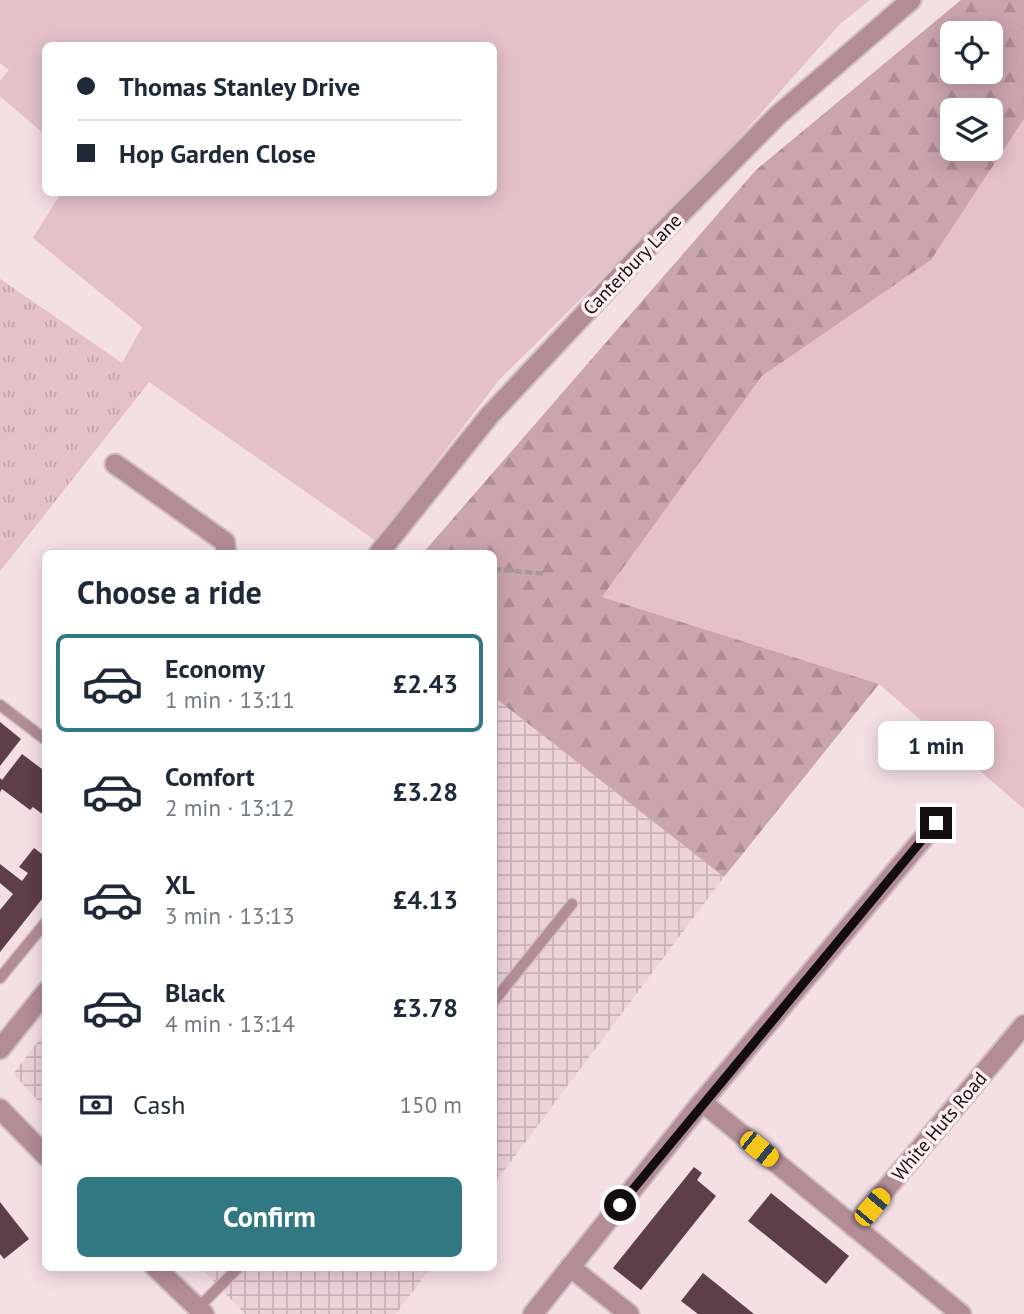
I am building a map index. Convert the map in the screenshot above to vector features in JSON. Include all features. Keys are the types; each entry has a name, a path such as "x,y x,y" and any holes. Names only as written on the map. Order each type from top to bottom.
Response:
{"street":[{"name":"Canterbury Lane","path":"381,550 489,416 635,260 777,116 911,0"},
{"path":"115,464 225,542 226,550"},
{"path":"533,1314 702,1102 936,823"},
{"path":"0,1049 42,997"},
{"name":"White Huts Road","path":"855,1227 1024,1025"},
{"path":"702,1102 961,1314"},
{"path":"0,1109 42,1152"},
{"path":"570,1267 629,1314"},
{"path":"160,1271 201,1311"}],"lane":[{"path":"0,705 42,737"},
{"path":"497,997 572,904"},
{"path":"0,978 42,926"},
{"path":"36,933 42,938"},
{"path":"201,1311 236,1271"}],"path":[{"path":"497,569 546,574"}],"shaded area":[{"path":"497,699 724,877 497,1180"},
{"path":"42,1036 42,1105 13,1074"},
{"path":"204,1271 428,1271 396,1314 245,1314"}],"green space":[{"path":"0,0 870,0 840,24 707,174 499,380 376,541 149,382 0,571 0,279 122,363 142,327 33,238 59,196 497,196 497,42 42,42 42,132 0,96 0,81 9,70 0,63"},
{"path":"961,0 1024,0 1024,119 1003,151 1003,98 940,98 940,161 996,161 931,260 762,376 602,597 879,684 724,877 497,699 497,550 426,550 756,170"},
{"path":"1024,119 1024,809 879,684 602,597 762,376 931,260 996,161 1003,161 1003,151"},
{"path":"0,279 149,382 0,571"}],"building":[{"path":"0,722 21,739 0,766"},
{"path":"22,754 42,769 42,814 33,807 30,810 2,789 0,792 0,778 2,780"},
{"path":"34,848 42,854 42,899 0,952 0,910 13,894 0,883 0,864 22,881 28,873 19,867"},
{"path":"694,1167 702,1173 697,1180 716,1196 641,1290 613,1268"},
{"path":"771,1193 849,1256 826,1284 748,1221"},
{"path":"0,1202 29,1239 4,1259 0,1254"},
{"path":"703,1273 754,1314 698,1314 681,1301"}],"route":[{"path":"620,1205 702,1102 936,823"}]}
